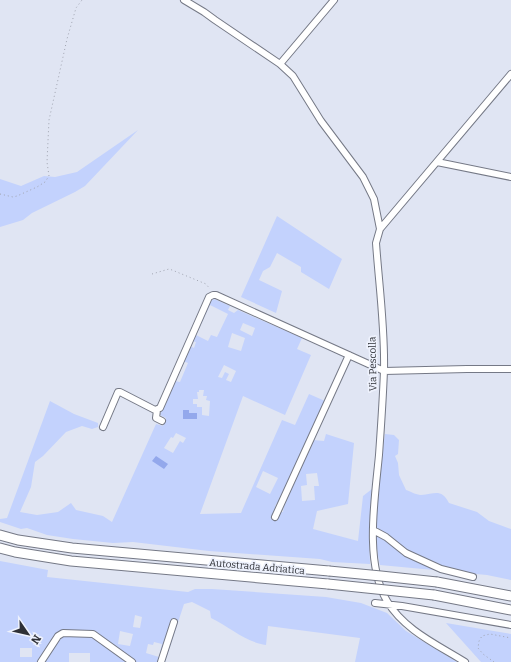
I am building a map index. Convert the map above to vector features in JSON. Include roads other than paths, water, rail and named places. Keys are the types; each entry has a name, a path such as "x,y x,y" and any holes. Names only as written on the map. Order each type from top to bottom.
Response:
{"highway":[{"name":"Autostrada Adriatica","path":"0,535 18,540 72,548 437,582 511,596"},
{"name":"Autostrada Adriatica","path":"0,548 15,552 71,561 434,595 511,610"}],"street":[{"path":"184,0 280,64 293,76 322,121 363,177 374,199 380,229"},
{"path":"280,64 334,0"},
{"name":"Via Pescolla","path":"465,662 408,625 395,614 386,600 375,564 373,530 382,420 384,371 376,243 380,229 511,74"},
{"path":"436,162 511,177"},
{"path":"162,421 156,418 157,410 160,408 210,298 213,295 216,295 384,371 511,369"},
{"path":"275,517 349,355"},
{"path":"103,427 118,392 157,410"},
{"path":"373,530 386,537 406,553 441,569 473,577"},
{"path":"375,603 402,606 511,625"},
{"path":"161,662 174,622"},
{"path":"41,662 58,636 63,633 93,634 132,662"}]}
